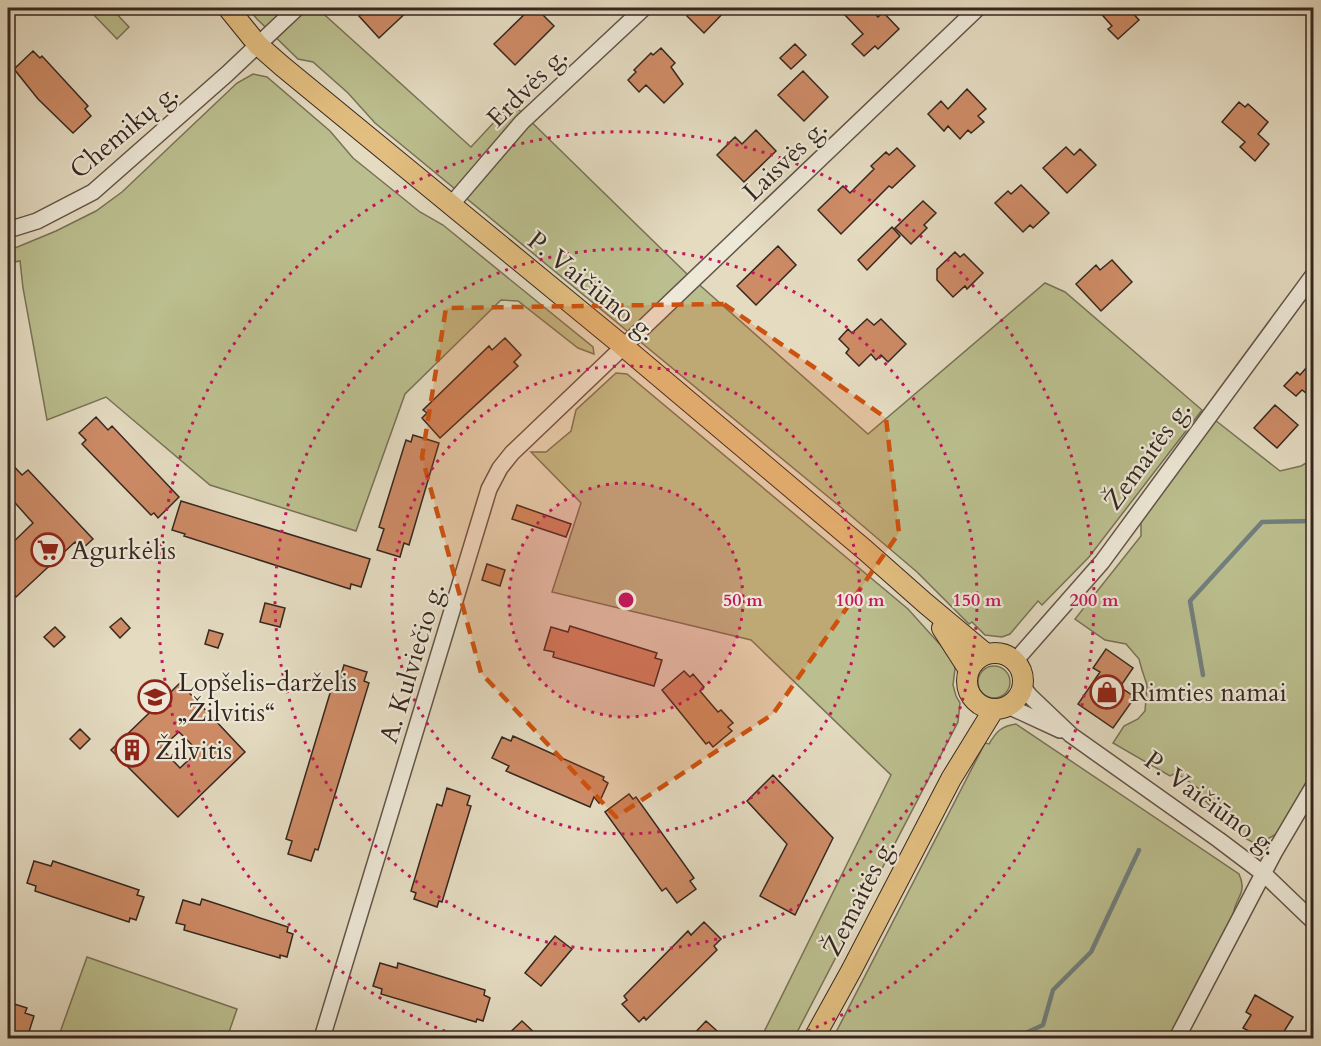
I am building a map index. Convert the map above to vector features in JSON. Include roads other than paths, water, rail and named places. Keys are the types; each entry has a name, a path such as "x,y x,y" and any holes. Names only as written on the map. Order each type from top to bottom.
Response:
{"main road":[{"name":"P. Vaičiūno g.","path":"228,8 258,45 450,206 623,346 986,654"},
{"name":"P. Vaičiūno g.","path":"925,603 969,670"},
{"path":"996,653 1006,655 1015,661 1022,673 1023,687 1020,694 993,706 969,693 967,681 969,670 976,660 986,654 996,653"},
{"name":"Žemaitės g.","path":"813,1038 951,779 993,706"}],"street":[{"name":"Chemikų g.","path":"8,230 37,221 93,192 115,175 297,8"},
{"name":"Erdvės g.","path":"450,206 522,122 644,8"},
{"name":"Laisvės g.","path":"623,346 978,8"},
{"name":"Žemaitės g.","path":"1015,661 1037,639 1102,562 1314,274"},
{"name":"A. Kulviečio g.","path":"322,1038 489,489 500,468 513,453 623,346"},
{"name":"P. Vaičiūno g.","path":"1023,687 1071,735 1220,840 1264,874 1314,922"},
{"name":"P. Vaičiūno g.","path":"993,706 1071,735"},
{"path":"1177,1038 1274,853 1314,785"}],"waterway":[{"path":"1203,675 1190,601 1262,522 1314,521"},
{"path":"1015,1038 1043,1025 1053,990 1091,952 1139,850"}],"place":[{"name":"Agurkėlis","path":"48,550"},
{"name":"Rimties namai","path":"1107,692"},
{"name":"Lopšelis-darželis „Žilvitis“","path":"155,697"},
{"name":"Žilvitis","path":"132,750"}]}
